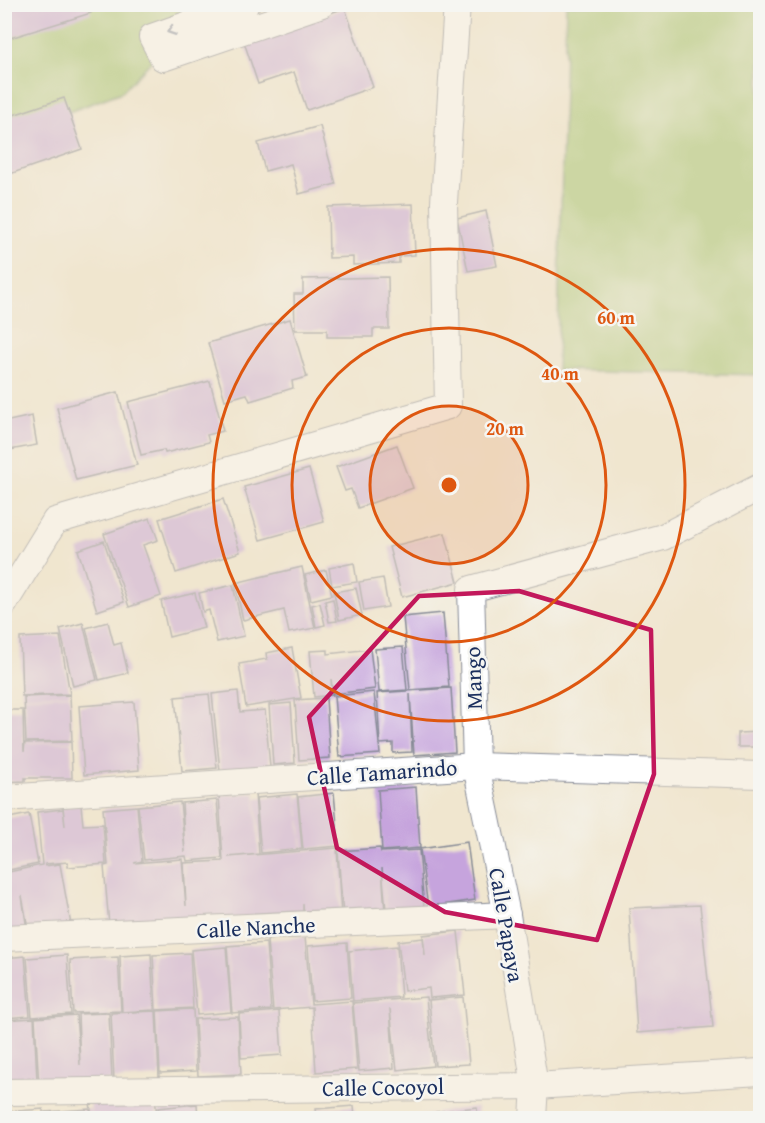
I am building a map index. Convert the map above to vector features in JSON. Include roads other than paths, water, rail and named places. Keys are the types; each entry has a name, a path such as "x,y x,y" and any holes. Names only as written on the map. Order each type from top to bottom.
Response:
{"street":[{"path":"246,4 152,38 163,58 322,4"},
{"path":"4,604 55,521 448,406 444,202 458,4"},
{"name":"Mango","path":"476,766 471,590 663,537 760,487"},
{"name":"Calle Tamarindo","path":"4,798 476,766 760,775"},
{"name":"Calle Papaya","path":"476,766 507,915 535,1086 533,1119"},
{"name":"Calle Nanche","path":"4,938 507,915"},
{"name":"Calle Cocoyol","path":"4,1092 535,1086 760,1072"}]}
